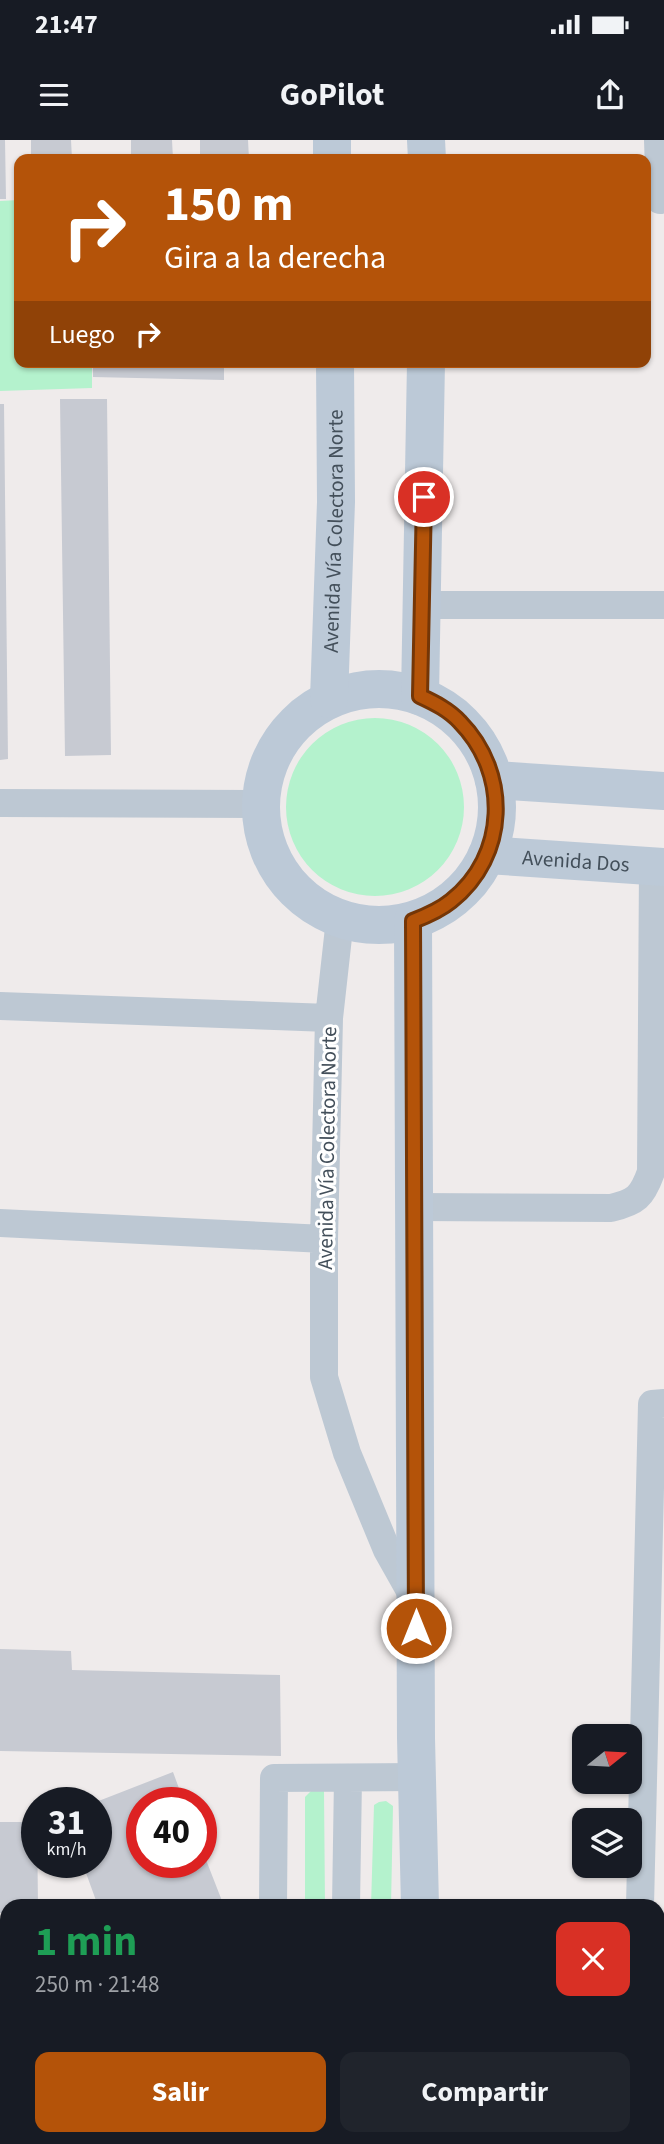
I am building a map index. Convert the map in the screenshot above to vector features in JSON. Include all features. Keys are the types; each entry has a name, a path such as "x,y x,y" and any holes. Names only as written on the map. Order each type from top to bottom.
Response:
{"street":[{"path":"657,200 658,140"},
{"name":"Avenida Vía Colectora Norte","path":"328,699 337,502 335,368"},
{"path":"420,696 426,368"},
{"path":"422,605 664,605"},
{"path":"374,688 398,690 420,696 441,706 459,720 486,757 494,780 496,818 487,855 477,873 450,903 413,921 395,925 358,925 340,919 303,898 288,883 276,865 267,846 262,825 260,804 266,772 280,742 293,724 328,699 374,688"},
{"path":"494,780 664,791"},
{"path":"0,803 260,804"},
{"name":"Avenida Dos","path":"487,855 659,866"},
{"path":"414,1207 611,1209 628,1204 643,1193 651,1172 659,866"},
{"name":"Avenida Vía Colectora Norte","path":"340,919 329,1018 324,1377 347,1453 387,1550 415,1600"},
{"path":"413,921 415,1600 420,1899"},
{"path":"0,1006 329,1018"},
{"path":"0,1223 324,1239"},
{"path":"640,1899 658,1404"},
{"path":"273,1899 274,1778 417,1777"},
{"path":"346,1899 348,1778"}],"green space":[{"path":"14,200 14,368 92,368 92,388 0,391 0,201"},
{"path":"375,718 409,724 438,744 458,773 464,807 458,841 438,870 409,890 375,896 341,890 312,870 292,841 286,807 292,773 312,744 341,724"},
{"path":"313,1789 324,1791 325,1899 305,1899 305,1797"},
{"path":"386,1801 393,1806 391,1899 371,1899 374,1805"}],"building":[{"path":"0,140 5,140 6,199 0,199"},
{"path":"31,140 71,140 72,154 31,154"},
{"path":"131,140 172,140 173,154 131,154"},
{"path":"200,140 248,140 249,154 200,154"},
{"path":"93,368 224,368 224,380 93,377"},
{"path":"60,399 107,399 111,755 65,756"},
{"path":"0,404 4,404 8,759 0,760"},
{"path":"0,1649 71,1651 72,1670 280,1675 281,1756 0,1751"},
{"path":"173,1772 178,1787 134,1787"},
{"path":"126,1790 126,1878 213,1878 221,1899 95,1899 88,1878 112,1878 112,1796"},
{"path":"0,1822 21,1822 21,1878 38,1878 38,1899 0,1899"}],"route":[{"path":"416,1628 413,921 450,903 465,889 487,855 496,818 494,780 486,757 459,720 441,706 420,696 424,497"}]}
